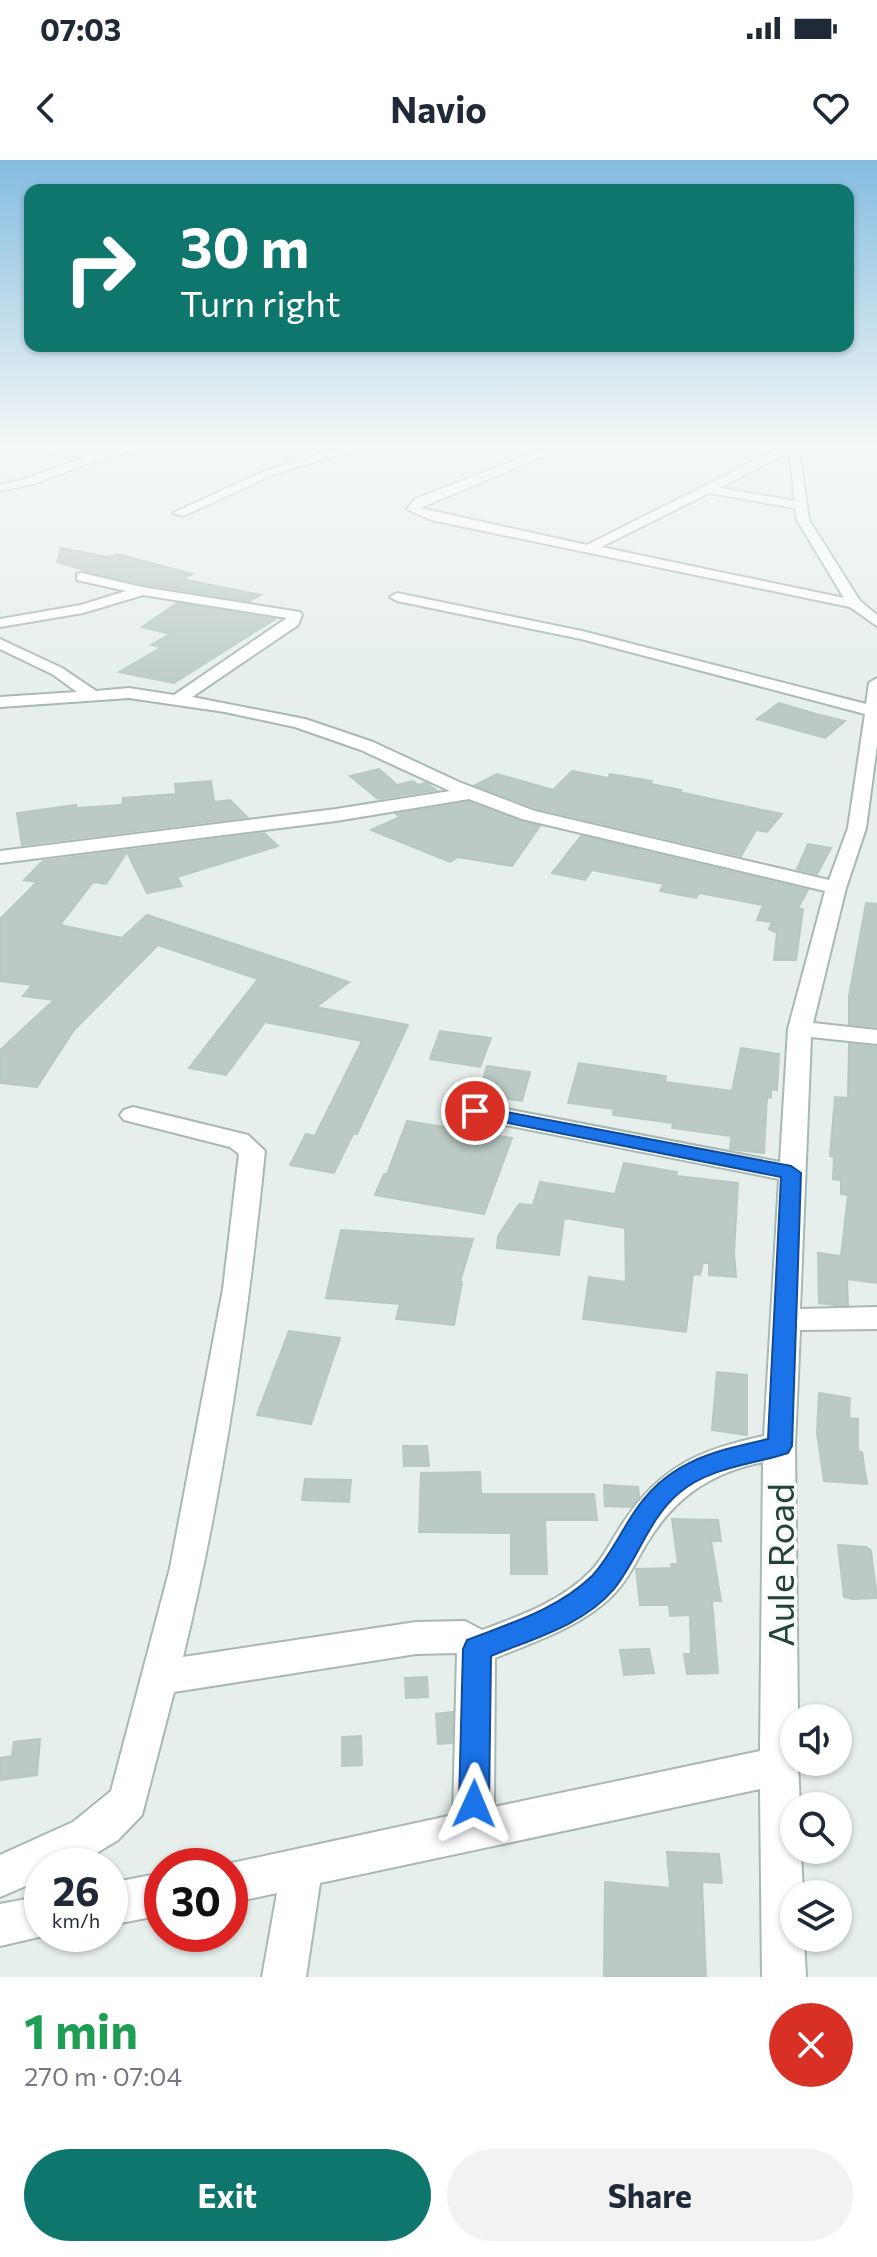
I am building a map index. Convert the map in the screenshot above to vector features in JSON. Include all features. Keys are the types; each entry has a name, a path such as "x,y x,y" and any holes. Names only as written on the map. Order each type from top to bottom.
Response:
{"street":[{"path":"497,530 855,604"},
{"path":"588,549 626,530"},
{"path":"809,530 855,604 877,622"},
{"path":"82,577 142,591 295,615 293,622 177,700"},
{"path":"0,623 83,609 142,591"},
{"path":"397,597 582,635 876,702"},
{"path":"0,643 57,671 90,694"},
{"path":"0,702 129,693 299,723 337,735 529,815 836,888"},
{"name":"Aule Road","path":"784,1977 779,1766 779,1446 800,1029 836,888 867,830 876,702"},
{"path":"1,858 336,815 470,793"},
{"path":"800,1029 877,1037"},
{"path":"475,1111 791,1173"},
{"path":"0,1876 104,1828 119,1815 128,1801 187,1568 237,1289 252,1151 239,1141 133,1115"},
{"path":"786,1320 877,1318"},
{"path":"477,1649 565,1613 582,1601 604,1581 653,1503 672,1484 715,1461 779,1446"},
{"path":"161,1677 416,1638 465,1637 477,1649 473,1832"},
{"path":"248,1878 779,1766"},
{"path":"284,1977 302,1868"},
{"path":"0,1925 24,1920"}],"building":[{"path":"61,548 108,557 117,554 193,574 182,579 261,595 249,601 94,573 57,562"},
{"path":"177,603 275,619 174,683 119,672 162,647 151,645 170,634 142,627"},
{"path":"779,703 845,721 825,738 757,719"},
{"path":"379,769 397,785 413,781 418,785 426,783 436,790 378,799 350,776"},
{"path":"572,771 608,778 610,774 652,781 651,784 681,790 679,792 782,814 767,832 756,830 741,856 536,808 475,785 497,774 553,790"},
{"path":"211,781 214,802 230,800 247,817 22,845 17,813 76,805 76,808 122,805 123,798 176,794 175,784"},
{"path":"469,802 540,826 512,866 458,857 450,862 371,830 400,817 396,814"},
{"path":"264,833 278,846 177,877 182,886 147,893 127,852 106,884 93,882 60,925 122,938 147,915 349,982 316,1007 408,1025 357,1134 353,1134 334,1173 290,1165 306,1134 315,1136 362,1041 265,1022 226,1075 189,1068 258,979 158,945 74,1030 37,1087 0,1083 0,1050 54,1000 23,996 32,985 0,981 0,919 37,882 24,880 43,861"},
{"path":"581,836 808,890 798,908 803,909 796,960 774,960 777,933 769,929 772,922 757,920 763,905 699,893 696,898 660,891 664,884 592,870 585,880 552,873"},
{"path":"808,844 831,848 817,874 797,869"},
{"path":"866,903 877,904 877,1027 849,1024 849,996"},
{"path":"440,1031 491,1038 480,1067 430,1059"},
{"path":"849,1044 877,1047 877,1283 847,1279 848,1305 835,1305 819,1303 818,1253 841,1256 848,1195 841,1194 841,1180 833,1179 834,1157 830,1156 835,1097 848,1098"},
{"path":"741,1048 779,1054 777,1090 771,1089 771,1098 767,1097 764,1153 730,1149 731,1136 672,1128 673,1123 613,1115 614,1109 568,1103 579,1063 666,1076 665,1082 732,1091"},
{"path":"487,1066 530,1072 522,1101 478,1095"},
{"path":"407,1121 512,1138 484,1214 375,1195 384,1174 387,1174"},
{"path":"624,1163 677,1172 676,1176 738,1183 734,1254 736,1277 709,1275 709,1263 703,1263 700,1275 693,1274 686,1332 583,1319 589,1277 626,1282 625,1228 564,1218 559,1255 497,1248 498,1236 519,1204 533,1205 540,1182 615,1194"},
{"path":"341,1230 473,1239 460,1281 454,1325 396,1319 400,1304 326,1298"},
{"path":"289,1331 340,1338 311,1424 257,1415"},
{"path":"717,1372 747,1375 747,1435 712,1430"},
{"path":"819,1393 850,1398 849,1418 858,1419 858,1451 862,1452 867,1484 824,1481 817,1433"},
{"path":"403,1446 427,1446 429,1466 404,1466"},
{"path":"480,1472 481,1494 594,1494 597,1520 545,1520 547,1574 511,1574 511,1533 419,1532 421,1473"},
{"path":"305,1479 351,1480 349,1502 302,1500"},
{"path":"604,1485 638,1487 639,1497 631,1507 605,1506"},
{"path":"672,1519 718,1520 721,1541 711,1541 721,1601 712,1601 718,1673 687,1674 684,1654 691,1654 690,1615 670,1616 669,1605 640,1605 636,1569 672,1568 671,1564 678,1564"},
{"path":"838,1545 871,1550 877,1598 844,1597"},
{"path":"649,1649 654,1673 624,1675 620,1650"},
{"path":"427,1677 428,1697 406,1698 405,1678"},
{"path":"453,1712 452,1743 438,1744 436,1714"},
{"path":"361,1736 362,1765 342,1766 342,1737"},
{"path":"40,1739 37,1775 0,1780 0,1758 12,1756 14,1742"},
{"path":"667,1852 719,1854 722,1883 702,1882 706,1977 604,1977 605,1882 670,1888"}],"route":[{"path":"474,1804 477,1649 565,1613 582,1601 604,1581 653,1503 672,1484 715,1461 779,1446 791,1173 475,1111"}]}
